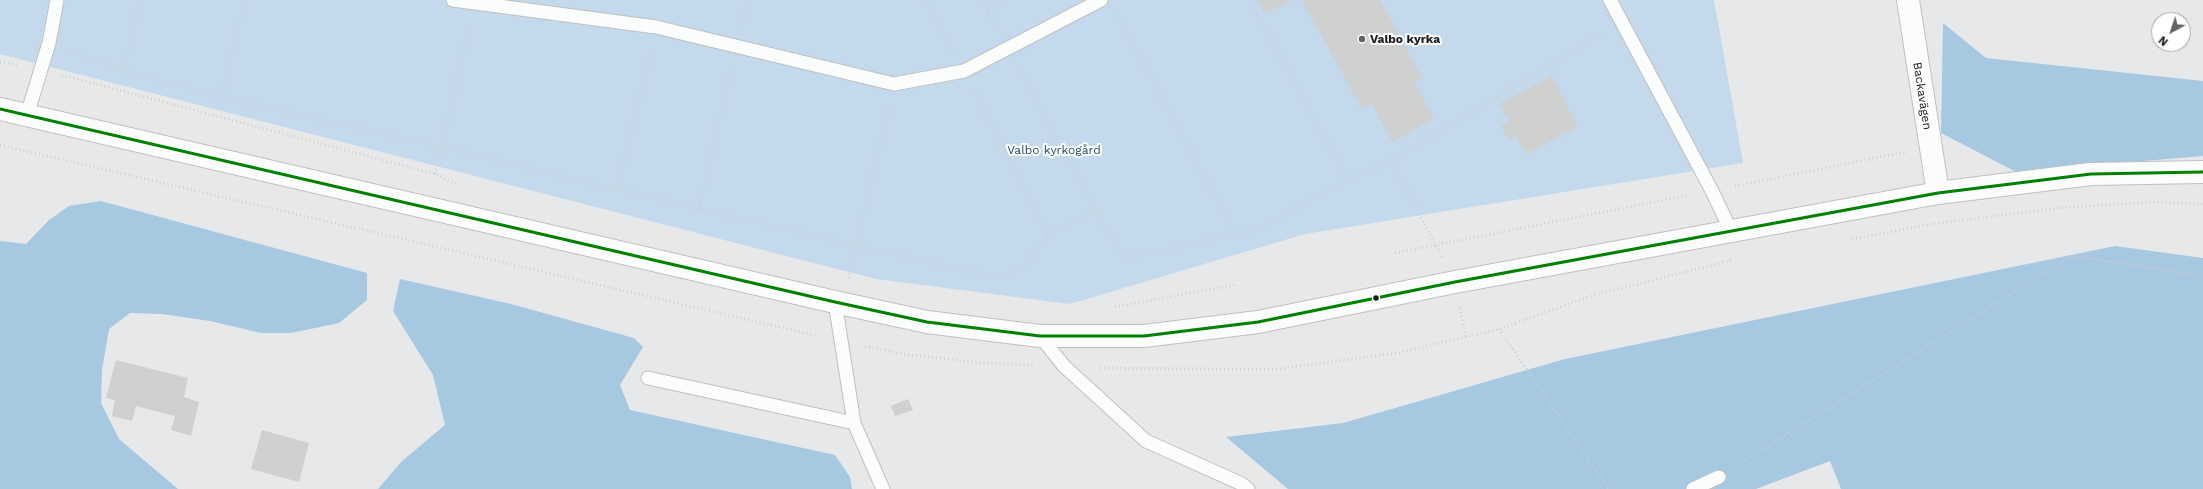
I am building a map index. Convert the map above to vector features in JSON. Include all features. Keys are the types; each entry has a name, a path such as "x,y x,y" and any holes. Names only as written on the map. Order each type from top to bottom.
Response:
{"main road":[{"name":"Backavägen","path":"1908,0 1938,193"},
{"path":"0,109 835,302 927,322 1040,336 1144,336 1258,322 1455,282 1938,193 2091,174 2203,172"}],"lane":[{"path":"27,115 49,43 57,0"},
{"path":"452,0 656,27 894,84 964,72 1101,0"},
{"path":"1610,0 1712,191 1731,231"},
{"path":"835,302 854,423 883,489"},
{"path":"1040,336 1064,366 1146,441 1222,475 1248,489"},
{"path":"648,378 854,423"},
{"path":"1694,489 1719,477"}],"path":[{"path":"124,71 140,0"},
{"path":"221,98 245,0"},
{"path":"925,0 964,72 1047,236"},
{"path":"982,0 1095,210 1125,259 1257,230 1347,180 1391,161 1621,22"},
{"path":"987,10 1006,0"},
{"path":"1250,0 1347,180"},
{"path":"435,174 474,4"},
{"path":"1116,14 1236,234"},
{"path":"617,190 656,27"},
{"path":"49,43 124,71 221,98 442,147 617,190 998,278 1022,269 1047,236 1095,210"},
{"path":"699,209 736,46"},
{"path":"0,62 41,70 435,174 464,188"},
{"path":"848,282 894,84"},
{"path":"0,145 841,341 902,354 984,364 1204,370 1277,369 1398,353 1499,329 1594,295 1735,260"},
{"path":"1395,253 1931,147"},
{"path":"1391,161 1455,282 1466,337"},
{"path":"1844,240 1938,223 2058,208 2153,202 2203,204"},
{"path":"1719,477 2072,256 2203,276"},
{"path":"1112,308 1234,285"},
{"path":"1499,329 1609,489"}],"green space":[{"name":"Valbo kyrkogård","path":"0,0 1714,0 1743,163 1305,234 1070,304 876,279 0,54"}],"shaded area":[{"path":"1943,23 1986,58 2203,81 2203,156 2120,163 2024,176 1941,133"},
{"path":"101,201 367,273 367,300 339,323 291,333 261,333 210,321 162,314 130,313 109,329 102,370 101,403 119,439 178,489 0,489 0,241 26,244 49,220 69,206"},
{"path":"2115,246 2203,258 2203,489 1841,489 1830,461 1756,489 1288,489 1226,437 1343,423 1565,359"},
{"path":"400,279 511,304 634,338 643,347 620,385 630,410 835,455 850,477 852,489 378,489 401,462 445,425 433,375 393,311"}],"building":[{"path":"1257,0 1292,0 1265,14"},
{"name":"Valbo kyrka","path":"1302,0 1380,0 1422,77 1414,82 1434,119 1392,142 1372,104 1362,109"},
{"path":"1552,76 1578,127 1526,154 1516,136 1509,140 1503,129 1501,125 1509,121 1499,104"},
{"path":"116,360 188,378 184,397 199,402 191,436 171,430 175,416 136,406 132,421 112,416 115,400 106,398"},
{"path":"908,399 913,410 895,416 891,406"},
{"path":"262,430 309,443 299,482 251,469"}],"transit line":[{"path":"0,109 835,302 927,322 1040,336 1144,336 1258,322 1455,282 1938,193 2091,174 2203,172"}],"place":[{"name":"Valbo kyrka","path":"1362,39"}]}
